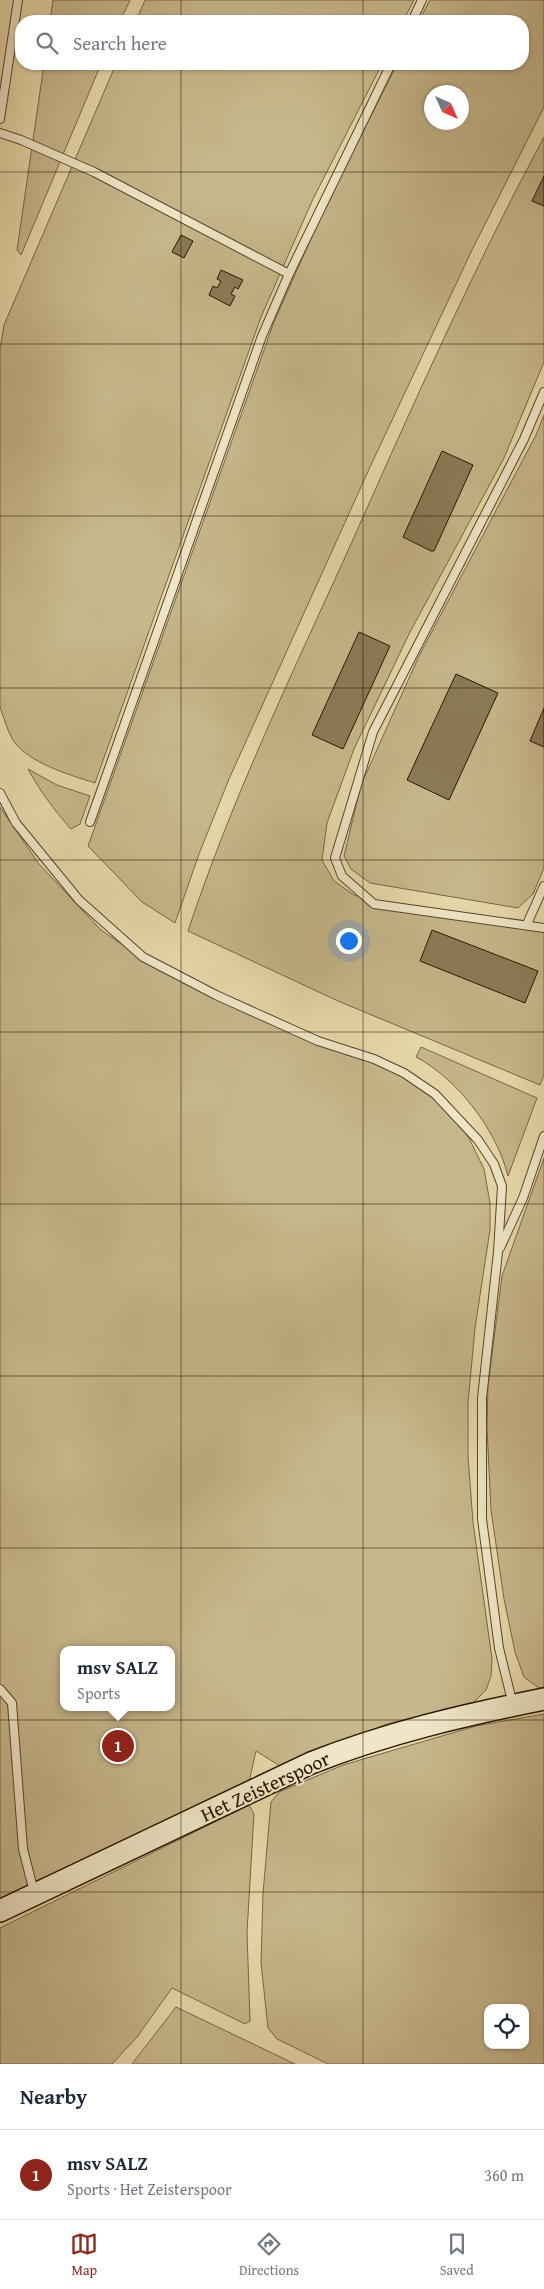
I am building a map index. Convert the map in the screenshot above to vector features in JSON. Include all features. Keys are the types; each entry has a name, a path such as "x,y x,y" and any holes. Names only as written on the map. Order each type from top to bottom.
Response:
{"street":[{"name":"Het Zeisterspoor","path":"0,1910 311,1763 354,1746 421,1725 544,1699"}],"lane":[{"path":"16,15 18,0"},
{"path":"415,15 422,0"},
{"path":"0,119 15,20"},
{"path":"90,822 262,336 388,70"},
{"path":"0,133 21,140 94,172 290,274"},
{"path":"544,392 524,438 374,732 335,858 342,876 374,904 527,924 544,928"},
{"path":"0,792 16,823 79,900 143,957 216,996 318,1041 374,1058 404,1073 435,1094 478,1140 494,1164 502,1186 498,1252 482,1398 482,1519 499,1648 513,1705"},
{"path":"527,924 544,886"},
{"path":"498,1252 523,1198 544,1136"},
{"path":"0,1689 12,1703 23,1849 34,1894"}],"shaded area":[{"path":"53,0 130,0 123,15 51,15"},
{"path":"145,0 414,0 406,15 139,15"},
{"path":"430,0 544,0 544,107 472,250 370,467 229,779 199,854 175,923 142,902 88,846 274,322 326,205 394,70 529,70 529,15 422,15"},
{"path":"43,70 98,70 21,255 17,250"},
{"path":"113,70 379,70 313,199 261,317 95,783 39,762 20,748 13,740 7,728 0,707 0,349 4,325"},
{"path":"544,137 544,362 504,458 410,632 354,749 327,823 322,860 334,881 354,895 388,906 544,932 544,1075 540,1085 338,1001 188,931 224,832 286,688 444,339 492,237"},
{"path":"544,415 544,868 533,894 518,908 370,883 351,869 344,856 361,785 419,656 536,435"},
{"path":"28,769 57,785 90,796 80,824 71,829 37,785"},
{"path":"0,807 39,864 101,930 142,958 178,978 368,1058 409,1079 442,1102 469,1138 484,1169 490,1203 490,1230 475,1328 468,1403 468,1457 473,1522 492,1659 491,1676 486,1690 474,1702 387,1724 280,1766 256,1751 249,1782 0,1898"},
{"path":"421,1047 537,1098 508,1176 503,1159 485,1124 461,1092 432,1067 416,1057"},
{"path":"544,1158 544,1687 539,1688 524,1677 515,1652 504,1599 491,1510 487,1428 488,1386 502,1276"},
{"path":"544,1714 544,2064 328,2064 277,2039 268,2028 261,1963 263,1893 271,1802 279,1792 343,1765 476,1726"},
{"path":"249,1805 254,1814 247,1932 250,2021 245,2024 172,1988 137,2037 112,2064 0,2064 0,1928"},
{"path":"176,2007 295,2064 132,2064"}],"building":[{"path":"544,176 544,206 532,201"},
{"path":"181,235 193,241 184,258 172,252"},
{"path":"221,270 243,280 238,289 235,287 231,294 235,296 230,306 209,295 213,286 217,288 221,281 217,279"},
{"path":"442,451 473,465 434,551 431,551 403,537"},
{"path":"359,632 390,646 343,749 312,735"},
{"path":"456,674 498,693 449,800 407,780"},
{"path":"544,708 544,747 530,741"},
{"path":"432,930 538,971 525,1003 420,961"}],"place":[{"name":"msv SALZ","path":"118,1746"}]}
